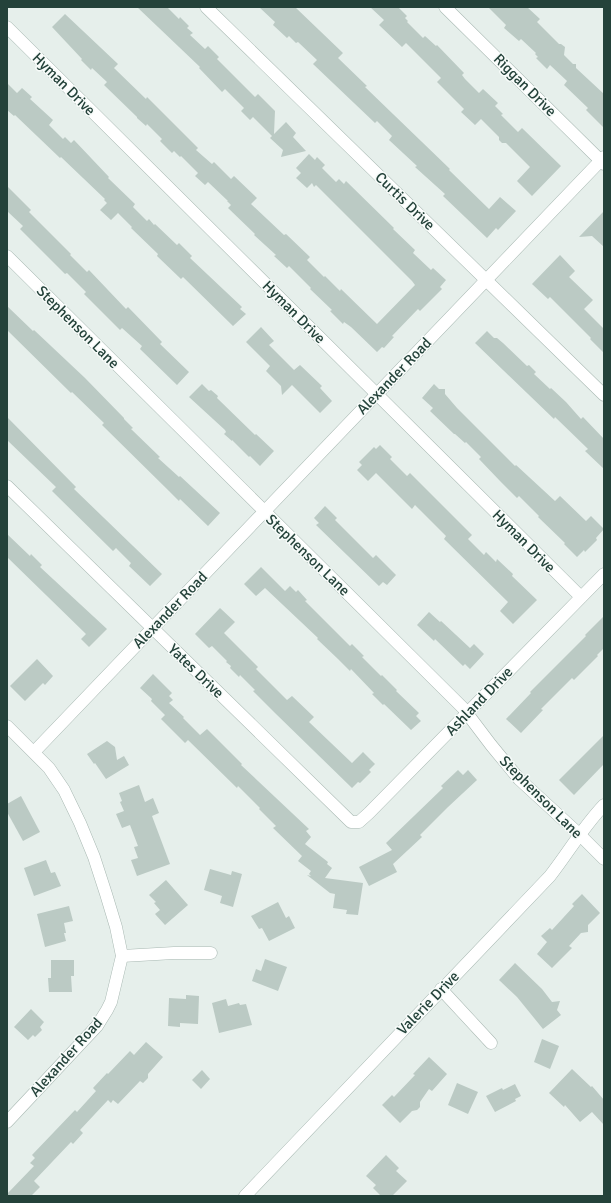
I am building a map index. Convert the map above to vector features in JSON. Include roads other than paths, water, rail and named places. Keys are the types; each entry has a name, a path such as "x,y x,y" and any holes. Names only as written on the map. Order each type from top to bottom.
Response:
{"street":[{"name":"Curtis Drive","path":"206,7 604,395"},
{"name":"Riggan Drive","path":"445,7 603,160"},
{"name":"Hyman Drive","path":"7,27 581,597"},
{"name":"Alexander Road","path":"7,1122 97,1026 111,1002 122,956 116,927 106,894 94,857 80,823 64,790 49,768 34,752 376,394 603,160"},
{"name":"Stephenson Lane","path":"7,256 467,713 519,779 604,859"},
{"name":"Yates Drive","path":"7,486 351,822"},
{"name":"Ashland Drive","path":"351,822 359,822 369,813 604,574"},
{"path":"7,726 34,752"},
{"name":"Valerie Drive","path":"245,1196 550,876 591,818 604,806"},
{"path":"122,956 211,952"},
{"path":"441,989 491,1043"}]}
